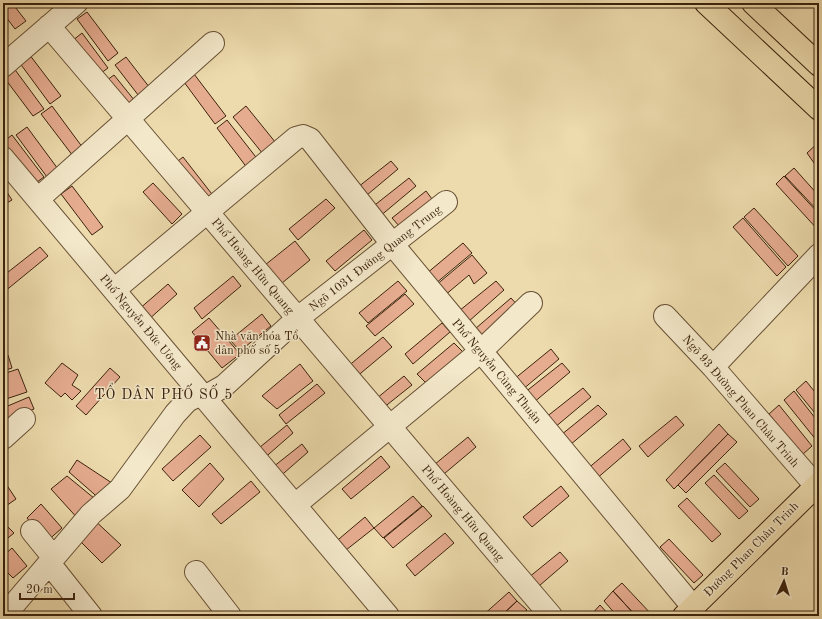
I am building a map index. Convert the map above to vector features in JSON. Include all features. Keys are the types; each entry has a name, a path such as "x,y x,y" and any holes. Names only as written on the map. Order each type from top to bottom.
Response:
{"main road":[{"path":"706,3 819,109"},
{"path":"753,3 819,65"},
{"name":"Đường Phan Châu Trinh","path":"688,612 817,484"}],"street":[{"path":"3,66 76,3"},
{"name":"Phố Hoàng Hữu Quang","path":"49,26 551,616"},
{"path":"38,199 213,44"},
{"name":"Phố Nguyễn Củng Thuận","path":"207,212 296,138 303,136 310,139 393,245 480,351 688,612"},
{"name":"Phố Nguyễn Đức Uông","path":"3,158 388,616"},
{"name":"Ngõ 1031 Đường Quang Trung","path":"4,616 91,514 120,489 175,414 187,401 195,397 204,396 224,386 298,318 446,202"},
{"path":"114,290 207,212"},
{"path":"713,367 819,255"},
{"path":"295,505 480,351 531,303"},
{"name":"Ngõ 93 Đường Phan Châu Trinh","path":"665,316 713,367 817,484"},
{"path":"3,438 24,419"},
{"path":"32,531 91,616"},
{"path":"196,572 230,616"}],"building":[{"path":"3,3 12,3 26,21 15,29 3,13"},
{"path":"87,12 118,53 108,61 77,19"},
{"path":"82,33 108,68 97,76 72,41"},
{"path":"29,54 61,96 50,104 19,62"},
{"path":"126,57 153,92 142,100 115,65"},
{"path":"13,67 44,109 33,116 3,76"},
{"path":"194,74 226,116 215,124 184,82"},
{"path":"114,75 139,106 128,114 103,83"},
{"path":"52,106 83,148 73,156 41,114"},
{"path":"246,106 276,143 263,154 233,117"},
{"path":"227,120 259,161 248,169 217,128"},
{"path":"3,127 8,134 3,138"},
{"path":"27,127 58,169 47,177 16,135"},
{"path":"12,135 44,177 33,185 3,145 3,142"},
{"path":"819,142 819,170 807,153"},
{"path":"183,157 215,198 204,206 173,165"},
{"path":"391,161 398,169 361,200 353,191"},
{"path":"794,168 819,196 819,212 785,176"},
{"path":"784,176 819,214 819,231 776,184"},
{"path":"409,178 416,186 379,217 371,208"},
{"path":"153,183 182,214 172,224 143,192"},
{"path":"3,186 12,200 3,205"},
{"path":"72,186 103,227 92,235 61,194"},
{"path":"426,191 432,199 400,227 392,218"},
{"path":"326,199 335,208 298,240 289,229"},
{"path":"754,208 798,256 788,266 744,217"},
{"path":"743,218 786,267 777,276 733,227"},
{"path":"364,230 372,240 335,271 326,261"},
{"path":"295,241 310,260 276,288 260,269"},
{"path":"463,243 472,253 435,284 426,274"},
{"path":"40,247 48,256 4,292 3,276"},
{"path":"472,255 487,273 474,284 469,275 444,296 435,286"},
{"path":"233,276 241,286 202,319 194,308"},
{"path":"398,281 407,291 368,323 359,313"},
{"path":"496,281 504,290 468,322 459,311"},
{"path":"168,284 177,294 147,321 138,310"},
{"path":"405,294 414,304 375,336 366,326"},
{"path":"511,298 520,308 483,339 475,329"},
{"path":"262,314 271,326 240,351 230,340"},
{"path":"209,318 240,354 222,368 192,332"},
{"path":"442,323 450,332 413,364 405,354"},
{"path":"383,337 392,347 355,378 346,368"},
{"path":"454,343 463,352 426,383 417,374"},
{"path":"551,349 559,359 522,390 513,380"},
{"path":"8,355 12,368 3,371 3,356"},
{"path":"62,363 78,375 72,385 81,391 72,400 65,393 61,397 45,383"},
{"path":"562,363 570,372 533,403 524,393"},
{"path":"300,364 313,381 277,409 262,396"},
{"path":"110,368 120,377 86,415 76,406"},
{"path":"18,369 27,392 3,400 3,374"},
{"path":"404,376 412,385 378,412 371,403"},
{"path":"806,381 819,397 819,418 796,390"},
{"path":"317,384 325,393 286,424 279,415"},
{"path":"583,388 591,397 554,428 545,418"},
{"path":"794,391 819,423 819,439 817,441 784,400"},
{"path":"29,397 34,409 3,422 3,408"},
{"path":"598,405 607,414 570,445 561,435"},
{"path":"779,405 812,446 802,455 769,414"},
{"path":"676,416 684,425 648,457 639,446"},
{"path":"719,424 728,434 674,489 666,480"},
{"path":"287,425 293,433 261,461 254,452"},
{"path":"728,434 737,442 686,493 678,485"},
{"path":"200,435 211,447 173,481 162,469"},
{"path":"468,437 476,447 438,479 429,469"},
{"path":"623,439 631,449 595,480 586,470"},
{"path":"302,444 308,452 276,480 268,471"},
{"path":"381,456 390,467 351,499 342,489"},
{"path":"77,460 115,485 102,501 69,472"},
{"path":"210,463 224,479 199,507 182,490"},
{"path":"725,463 759,499 750,507 716,471"},
{"path":"714,475 748,511 739,519 705,483"},
{"path":"67,476 100,503 80,521 51,489"},
{"path":"4,481 16,499 3,508 3,482"},
{"path":"251,481 260,492 221,524 212,514"},
{"path":"561,486 569,496 532,527 523,517"},
{"path":"413,496 422,506 383,538 374,528"},
{"path":"687,498 721,534 712,542 678,506"},
{"path":"41,504 62,528 46,542 27,518"},
{"path":"423,506 432,516 393,548 384,538"},
{"path":"90,516 121,545 102,563 74,535"},
{"path":"365,517 374,528 341,554 333,544"},
{"path":"3,522 14,533 3,542"},
{"path":"445,533 454,543 415,576 406,565"},
{"path":"669,539 703,575 694,583 660,547"},
{"path":"12,548 27,566 13,578 3,568 3,556"},
{"path":"560,552 568,561 532,592 523,582"},
{"path":"622,583 653,616 636,616 613,591"},
{"path":"613,591 636,616 617,616 604,601"},
{"path":"509,592 517,601 501,616 482,616"},
{"path":"517,601 527,610 520,616 501,616"},
{"path":"600,605 610,616 590,616"}],"place":[{"name":"Nhà văn hóa Tổ dân phố số 5","path":"202,343"}],"district":[{"name":"TỔ DÂN PHỐ SỐ 5","path":"164,394"}]}
